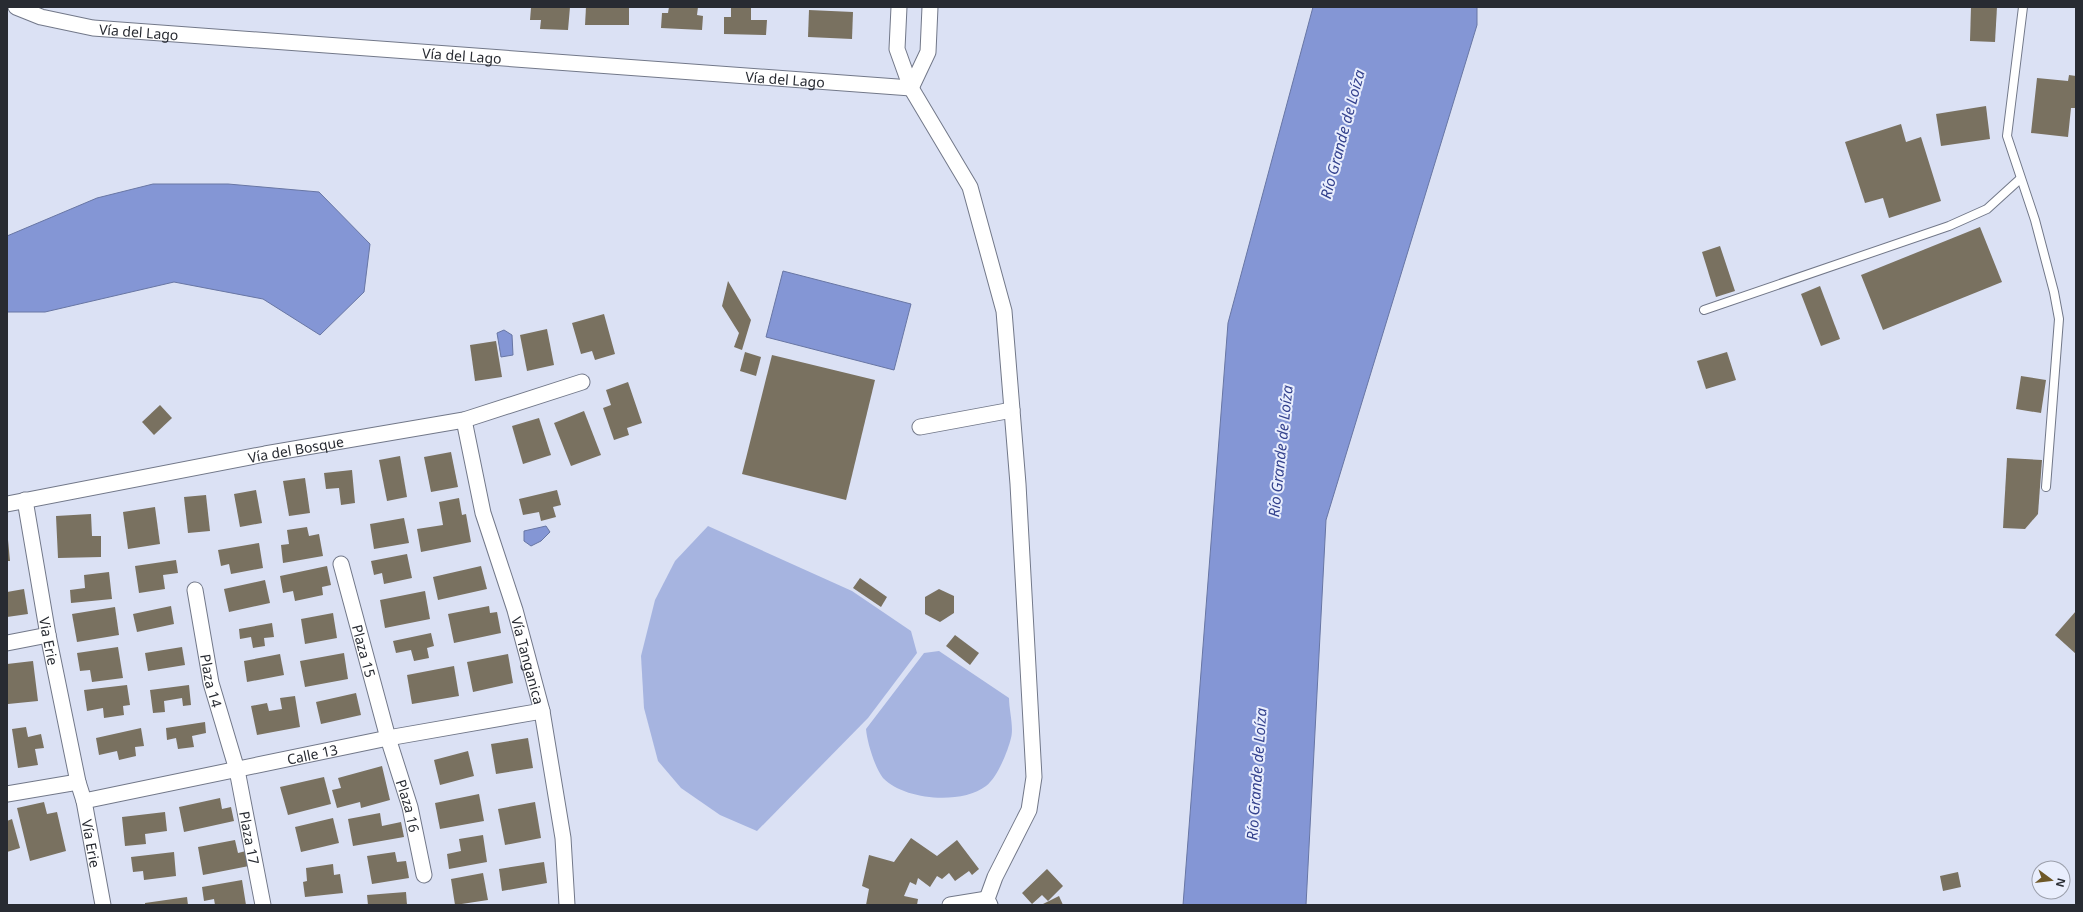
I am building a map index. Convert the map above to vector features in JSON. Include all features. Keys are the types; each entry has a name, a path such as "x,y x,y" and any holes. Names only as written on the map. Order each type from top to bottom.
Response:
{"street":[{"name":"Vía del Lago","path":"16,7 41,17 93,28 911,88"},
{"path":"899,7 897,49 911,88 970,187 1004,311 1012,410 1034,777 1029,810 995,877 988,902 950,905"},
{"path":"911,88 928,52 930,7"},
{"name":"Vía del Bosque","path":"7,504 265,454 464,420 582,382"},
{"path":"920,427 1012,410"},
{"name":"Vía Tanganica","path":"464,420 483,513 515,610 542,711 563,838 567,905"},
{"name":"Via Erie","path":"25,500 48,635 78,782"},
{"name":"Plaza 15","path":"341,564 388,738"},
{"name":"Plaza 14","path":"195,590 211,683 237,770"},
{"path":"7,642 48,635"},
{"name":"Calle 13","path":"84,801 388,738 542,711"},
{"name":"Plaza 16","path":"388,738 410,807 424,875"},
{"name":"Plaza 17","path":"237,770 263,905"},
{"path":"7,794 78,782"},
{"name":"Vía Erie","path":"78,782 84,801 103,905"}],"lane":[{"path":"2023,7 2006,136 2035,220 2059,319 2046,487"},
{"path":"1704,310 1949,226 1986,209 2020,179"}],"shaded area":[{"path":"708,526 852,591 911,631 917,653 868,718 757,831 720,815 681,788 658,761 644,708 641,656 655,600 675,561"},
{"path":"939,651 1009,698 1012,724 1011,738 1002,764 990,782 975,792 948,798 918,795 904,791 892,785 883,778 872,755 866,729 924,653"}],"water":[{"name":"Río Grande de Loíza","path":"1313,7 1477,7 1477,25 1326,520 1306,905 1183,905 1228,323"},
{"path":"153,184 228,184 319,192 370,244 364,292 320,335 263,299 174,282 45,312 7,312 7,236 97,198"},
{"path":"783,271 911,304 894,370 766,337"},
{"path":"504,330 512,335 513,355 501,357 497,333"},
{"path":"546,526 550,532 541,541 531,546 524,541 524,531"}],"building":[{"path":"526,7 570,7 568,30 540,29 541,20 530,20 531,8"},
{"path":"586,7 629,8 629,25 585,25"},
{"path":"669,7 698,7 697,15 703,16 702,30 661,28 662,13 668,13"},
{"path":"731,7 751,7 751,20 767,20 766,35 724,34 724,17 731,17"},
{"path":"1971,7 1997,7 1995,42 1970,41"},
{"path":"809,10 853,12 852,39 808,37"},
{"path":"2069,75 2076,76 2076,108 2071,108 2068,137 2031,133 2037,78 2068,81"},
{"path":"1986,106 1990,139 1941,146 1936,114"},
{"path":"1901,124 1906,142 1921,137 1941,201 1889,218 1883,198 1865,203 1845,142"},
{"path":"1980,227 2002,282 1883,330 1861,275"},
{"path":"1720,246 1735,291 1716,297 1702,252"},
{"path":"728,281 751,320 742,350 734,347 739,333 722,306"},
{"path":"1820,286 1840,339 1821,346 1801,294"},
{"path":"604,314 615,354 595,360 592,351 581,354 572,323"},
{"path":"547,329 554,365 527,371 520,335"},
{"path":"496,341 502,377 475,381 470,345"},
{"path":"745,352 761,357 756,376 740,371"},
{"path":"1727,352 1736,380 1706,389 1697,361"},
{"path":"772,355 875,380 846,500 742,474"},
{"path":"2021,376 2046,380 2041,413 2016,409"},
{"path":"628,382 642,423 627,428 629,435 614,440 603,408 611,405 606,390"},
{"path":"160,405 172,418 154,435 142,422"},
{"path":"584,411 601,455 571,466 554,423"},
{"path":"539,418 551,455 523,464 512,426"},
{"path":"451,452 458,487 431,492 424,457"},
{"path":"400,456 407,497 387,501 379,460"},
{"path":"2007,458 2042,460 2038,514 2025,529 2003,528"},
{"path":"352,470 355,503 341,505 339,488 326,489 324,473"},
{"path":"305,478 310,513 289,516 283,481"},
{"path":"256,490 262,523 240,527 234,494"},
{"path":"557,490 561,505 553,507 556,517 541,521 539,512 523,515 519,499"},
{"path":"206,495 210,531 188,533 184,497"},
{"path":"459,498 462,515 466,514 471,542 421,552 417,529 443,525 439,502"},
{"path":"155,507 160,544 128,549 123,512"},
{"path":"91,514 92,536 101,536 101,557 58,558 56,516"},
{"path":"404,518 409,543 374,549 370,524"},
{"path":"307,527 309,536 319,534 323,556 283,563 281,545 289,544 287,530"},
{"path":"8,540 10,561 7,561"},
{"path":"259,543 263,568 231,574 229,564 221,566 218,550"},
{"path":"407,554 412,578 384,584 382,573 374,575 371,561"},
{"path":"176,560 178,573 163,575 165,589 139,593 135,566"},
{"path":"327,566 331,585 322,587 323,595 295,601 293,591 283,593 280,576"},
{"path":"481,566 487,589 438,600 433,577"},
{"path":"109,572 112,599 71,603 70,590 85,588 84,575"},
{"path":"860,578 887,597 881,607 853,588"},
{"path":"265,580 270,603 229,612 224,589"},
{"path":"24,589 28,614 7,617 7,592"},
{"path":"939,589 954,596 954,613 940,622 925,614 925,597"},
{"path":"425,591 430,619 385,628 380,600"},
{"path":"171,606 174,624 137,632 133,614"},
{"path":"489,606 490,613 497,612 501,633 454,643 448,614"},
{"path":"115,607 119,635 77,642 72,614"},
{"path":"2076,611 2076,654 2055,635"},
{"path":"333,613 337,638 305,644 301,619"},
{"path":"272,623 274,637 264,638 265,646 253,648 251,637 240,639 239,629"},
{"path":"431,633 434,646 427,648 429,658 414,661 411,650 396,653 393,641"},
{"path":"955,635 979,653 970,665 946,646"},
{"path":"118,647 123,678 92,682 90,670 80,671 77,653"},
{"path":"182,647 185,665 148,671 145,653"},
{"path":"344,653 348,679 305,687 300,661"},
{"path":"280,654 284,675 247,682 244,661"},
{"path":"508,654 513,683 473,692 467,662"},
{"path":"33,661 38,701 8,704 7,664"},
{"path":"454,666 459,696 412,704 407,675"},
{"path":"127,685 130,705 123,706 124,715 104,718 103,708 87,711 84,690"},
{"path":"189,685 191,705 183,706 182,698 164,701 165,712 153,713 150,690"},
{"path":"356,693 361,715 321,724 316,702"},
{"path":"295,696 300,727 257,735 251,706 267,703 269,711 282,709 280,698"},
{"path":"205,722 206,733 192,736 194,747 178,749 176,738 167,740 166,728"},
{"path":"26,727 28,737 41,734 44,748 35,749 38,765 18,768 12,729"},
{"path":"141,728 144,746 135,747 136,756 119,760 117,751 99,755 96,738"},
{"path":"528,738 533,768 496,774 491,744"},
{"path":"468,751 474,776 440,785 434,760"},
{"path":"382,766 390,800 361,808 360,802 337,808 332,790 341,788 338,778"},
{"path":"324,777 331,804 288,815 280,787"},
{"path":"479,794 484,821 440,829 435,803"},
{"path":"220,798 222,809 231,807 234,821 184,832 179,807"},
{"path":"44,802 47,814 57,812 66,851 30,861 17,808"},
{"path":"535,802 541,838 505,845 498,809"},
{"path":"165,812 167,831 145,834 146,844 125,846 122,817"},
{"path":"380,813 382,826 401,822 404,837 353,846 348,819"},
{"path":"333,818 339,843 301,852 295,827"},
{"path":"12,819 20,848 7,852 7,821"},
{"path":"483,835 487,862 449,869 447,854 461,851 459,839"},
{"path":"911,838 937,856 957,840 979,869 972,875 969,871 955,881 949,873 942,879 937,876 930,887 918,878 916,885 910,882 904,896 918,899 917,905 866,905 869,889 862,886 869,855 894,862"},
{"path":"235,840 238,853 246,851 249,866 203,875 198,847"},
{"path":"174,852 176,876 144,880 143,871 133,872 131,857"},
{"path":"395,852 397,862 406,861 409,878 372,884 367,856"},
{"path":"544,862 547,883 502,891 499,869"},
{"path":"333,864 334,875 340,874 343,893 305,897 303,882 307,881 306,868"},
{"path":"1047,869 1063,886 1048,901 1042,895 1032,904 1022,893"},
{"path":"1958,872 1961,887 1943,891 1940,876"},
{"path":"483,873 488,900 455,905 451,879"},
{"path":"242,880 246,905 215,905 214,899 204,901 202,887"},
{"path":"406,892 407,905 368,905 367,895"},
{"path":"1059,896 1063,905 1041,905"},
{"path":"187,897 188,905 145,905 145,903"}]}
